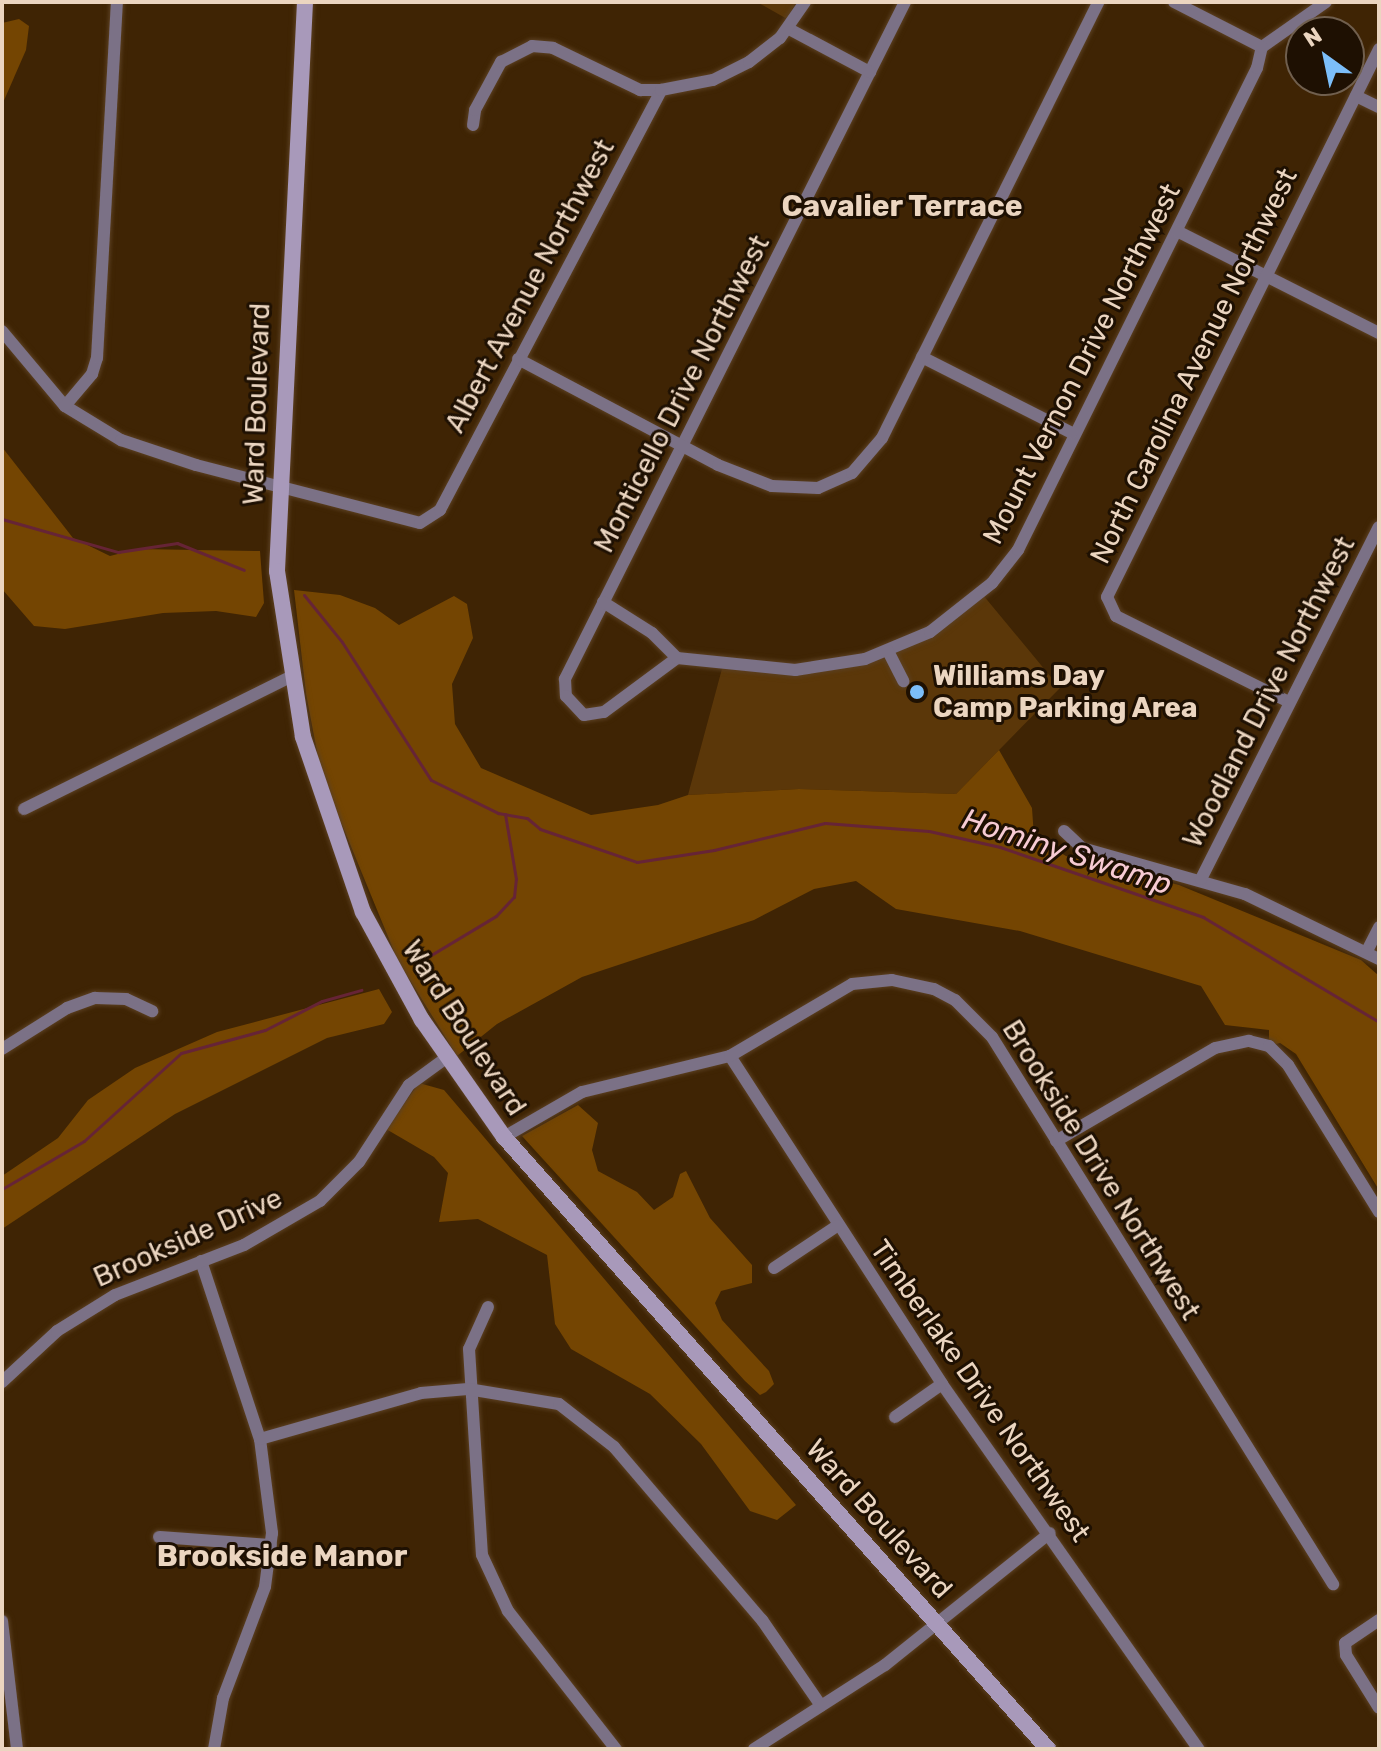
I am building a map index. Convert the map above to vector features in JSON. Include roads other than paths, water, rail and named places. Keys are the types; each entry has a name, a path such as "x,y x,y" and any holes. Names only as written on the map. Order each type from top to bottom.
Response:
{"main road":[{"name":"Ward Boulevard","path":"305,2 277,571 290,677 319,795 351,885 381,950 446,1058 504,1137 1048,1749"}],"street":[{"path":"65,406 92,374 97,358 117,2"},
{"path":"473,125 475,110 501,62 532,46 553,48 640,90 661,90 736,70 789,29 805,2"},
{"name":"Monticello Drive Northwest","path":"677,658 597,715 584,715 569,703 565,679 905,2"},
{"path":"518,359 683,443 718,465 772,486 806,489 831,484 870,457 1098,2"},
{"path":"1174,2 1262,47 1326,2"},
{"path":"789,29 870,72"},
{"name":"Mount Vernon Drive Northwest","path":"677,658 795,670 846,664 888,651 930,632 1001,573 1018,550 1072,433 1177,231 1262,47"},
{"name":"North Carolina Avenue Northwest","path":"1365,78 1379,49"},
{"name":"Albert Avenue Northwest","path":"279,485 404,521 432,517 661,90"},
{"path":"1356,96 1379,107"},
{"name":"North Carolina Avenue Northwest","path":"1289,702 1116,616 1107,603 1123,559 1263,274 1356,96"},
{"path":"1177,231 1379,333"},
{"path":"2,331 65,406 131,444 279,485"},
{"path":"922,357 1072,433"},
{"name":"Woodland Drive Northwest","path":"1201,879 1379,528"},
{"path":"603,602 652,633 677,658"},
{"path":"888,651 903,681"},
{"path":"24,809 290,677"},
{"path":"1064,831 1082,848 1201,879 1293,913 1379,959"},
{"path":"1367,951 1379,927"},
{"name":"Brookside Drive Northwest","path":"504,1137 582,1092 730,1056 852,984 911,982 955,1000 973,1015 1056,1141 1333,1584"},
{"path":"2,1049 67,1008 95,998 126,999 152,1011"},
{"path":"1056,1141 1215,1048 1249,1041 1269,1046 1288,1065 1379,1212"},
{"name":"Timberlake Drive Northwest","path":"730,1056 837,1226 942,1384 1050,1533 1199,1749"},
{"name":"Brookside Drive","path":"2,1382 75,1318 154,1276 265,1235 320,1201 359,1162 409,1085 446,1058"},
{"path":"774,1268 837,1226"},
{"path":"201,1261 260,1439 271,1545 258,1614 223,1698 214,1749"},
{"path":"488,1307 469,1349 468,1389 487,1568 508,1611 616,1749"},
{"path":"895,1417 942,1384"},
{"path":"260,1439 375,1403 468,1389 559,1404 599,1433 762,1620 821,1706"},
{"path":"754,1749 938,1624 990,1576 1050,1533"},
{"path":"159,1537 271,1545"},
{"path":"1379,1620 1345,1643 1346,1655 1379,1708"},
{"path":"2,1621 17,1749"}],"waterway":[{"name":"Hominy Swamp","path":"2,519 118,552 177,543 244,570"},
{"name":"Hominy Swamp","path":"304,595 342,642 431,780 498,813 527,818 540,829 637,862 714,850 825,823 929,831 1000,847 1203,917 1379,1022"},
{"path":"416,964 496,916 514,897 516,879 505,814"},
{"path":"2,1189 84,1141 181,1053 265,1030 322,1001 361,990"}],"place":[{"name":"Williams Day Camp Parking Area","path":"917,692"}],"district":[{"name":"Cavalier Terrace","path":"902,206"},
{"name":"Brookside Manor","path":"282,1556"}]}
